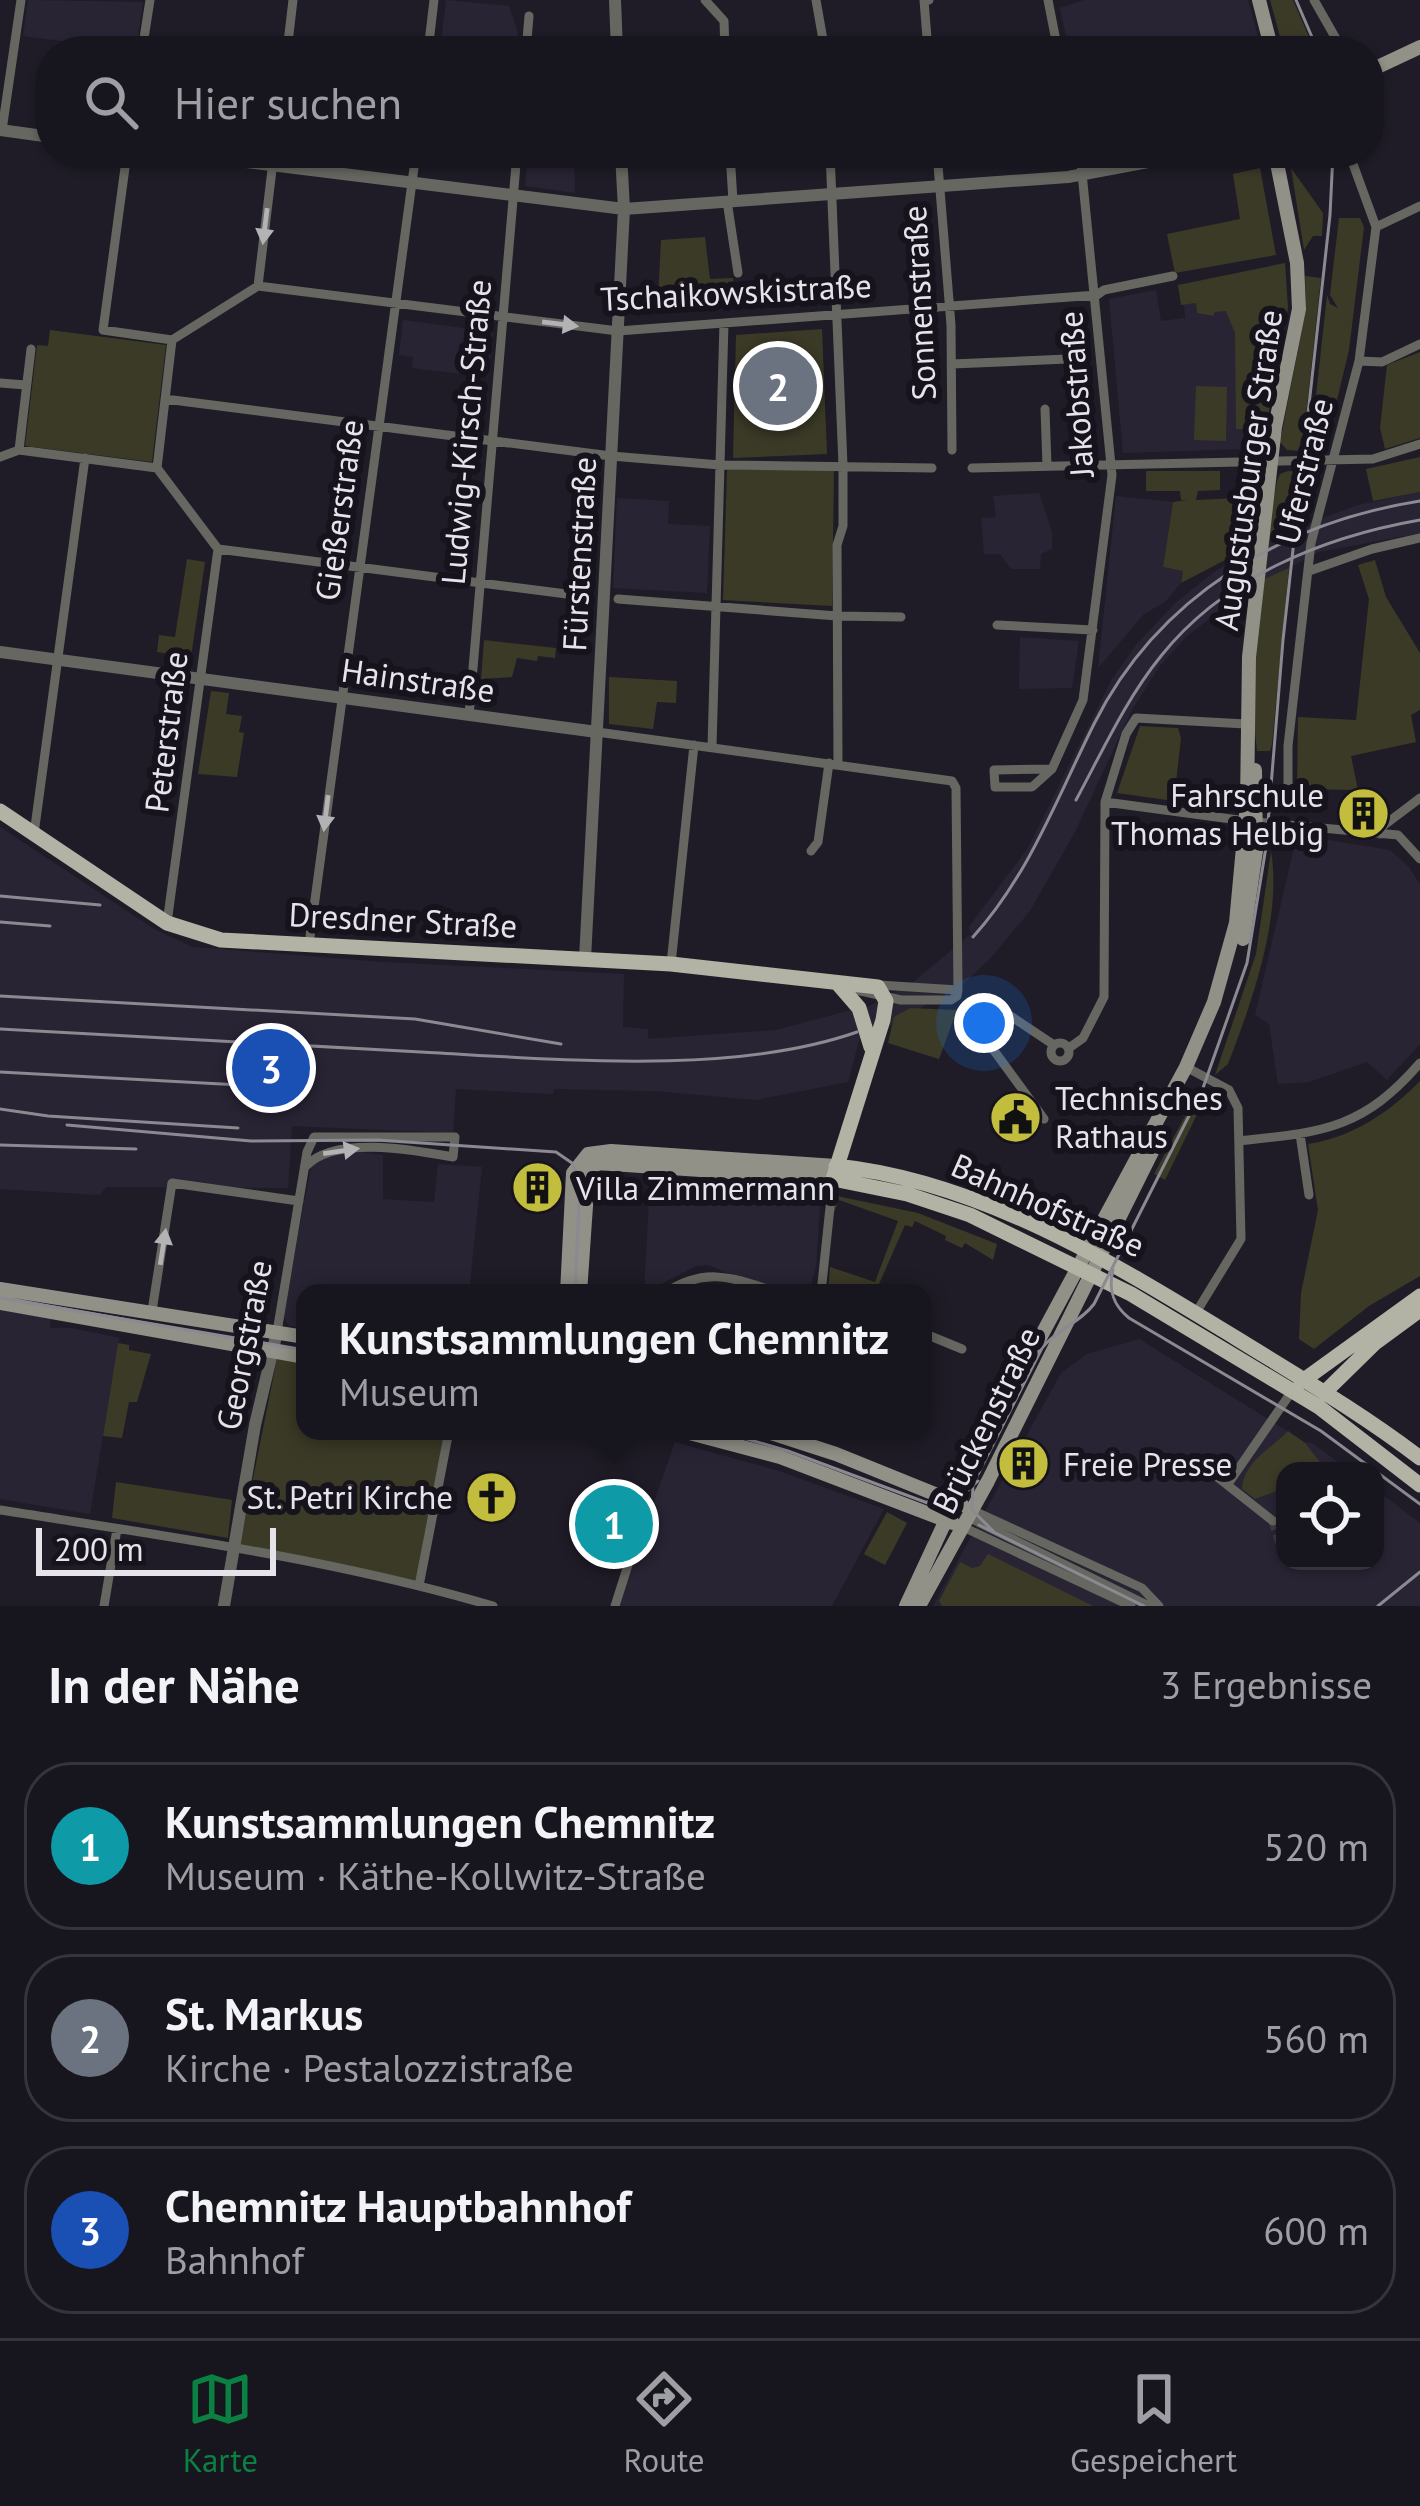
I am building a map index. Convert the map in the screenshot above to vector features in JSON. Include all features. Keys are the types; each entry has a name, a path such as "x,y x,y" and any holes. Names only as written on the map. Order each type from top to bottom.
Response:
{"main road":[{"path":"1259,0 1268,36"},
{"path":"1384,64 1420,47"},
{"name":"Augustusburger Straße","path":"1088,1263 1190,1069 1232,945 1251,821 1246,724 1249,657 1271,462 1300,297 1278,168"},
{"name":"Dresdner Straße","path":"0,811 167,923 221,940 671,964 887,994"},
{"path":"839,985 857,1003 871,1050"},
{"path":"835,1173 887,994"},
{"path":"567,1284 573,1173 588,1154 597,1157 588,1177 581,1284"},
{"name":"Bahnhofstraße","path":"597,1157 835,1173 950,1207 1198,1311 1420,1485"},
{"name":"Bahnhofstraße","path":"1088,1263 1177,1320 1420,1458"},
{"name":"Brückenstraße","path":"906,1606 971,1466 1088,1263"},
{"name":"Brückenstraße","path":"919,1606 970,1519 1088,1263"},
{"path":"0,1289 296,1335"},
{"path":"1307,1392 1420,1296"},
{"path":"0,1303 296,1356"},
{"path":"1307,1392 1420,1310"},
{"path":"716,1440 780,1457 948,1520 970,1519"},
{"path":"792,1440 956,1502 970,1519"}],"street":[{"path":"21,0 1,130 36,135"},
{"path":"144,36 150,0"},
{"path":"288,36 293,0"},
{"path":"430,36 434,0"},
{"path":"615,0 616,36"},
{"path":"705,0 724,21 724,36"},
{"path":"816,0 822,36"},
{"path":"926,0 927,36"},
{"path":"1048,0 1055,36"},
{"path":"1314,0 1334,36"},
{"path":"527,36 529,16"},
{"path":"125,168 103,330 172,340 258,286 272,168"},
{"path":"327,168 624,209 1085,176 1124,168"},
{"name":"Gießerstraße","path":"309,945 414,168"},
{"name":"Ludwig-Kirsch-Straße","path":"469,715 516,168"},
{"name":"Fürstenstraße","path":"585,958 624,209 622,168"},
{"path":"730,168 738,273"},
{"path":"811,851 818,842 833,764 837,545 843,526 831,168"},
{"name":"Sonnenstraße","path":"938,168 950,306 952,450"},
{"name":"Jakobstraße","path":"1052,769 1083,700 1112,464 1083,168"},
{"name":"Uferstraße","path":"1287,815 1288,746 1316,514 1359,361 1376,227 1354,168"},
{"path":"1376,227 1420,206"},
{"name":"Tschaikowskistraße","path":"258,286 617,331 1097,296 1105,290 1173,276"},
{"path":"712,747 724,323"},
{"path":"172,340 157,468 218,548 590,597"},
{"path":"1359,361 1382,362 1420,344"},
{"path":"19,450 31,349"},
{"path":"952,364 1062,360 1058,374"},
{"path":"0,383 26,386"},
{"path":"165,399 611,456 720,465 932,468"},
{"path":"1045,409 1047,466"},
{"path":"972,468 1373,459 1420,444"},
{"path":"0,458 19,450 157,468"},
{"path":"34,834 85,458"},
{"path":"1309,571 1420,538"},
{"name":"Peterstraße","path":"167,923 218,548"},
{"path":"618,599 901,617"},
{"path":"997,625 1093,630"},
{"name":"Hainstraße","path":"0,652 948,779 955,784 957,996 951,1000 887,994"},
{"path":"1043,1119 977,1022 1000,1009 1054,1045 1051,1055 1058,1061 1066,1059 1104,998 1105,802 1126,734 1136,718 1246,724"},
{"path":"671,964 694,745"},
{"path":"1052,769 1032,787 995,787 994,770 1052,769"},
{"path":"1380,834 1383,826 1420,798"},
{"path":"1105,802 1251,821 1287,815 1398,835 1420,859"},
{"path":"868,1029 872,1009 887,994"},
{"path":"1239,1141 1346,1123 1400,1085 1420,1063"},
{"path":"1190,1069 1229,1090 1238,1108 1241,1239 1198,1311"},
{"path":"1300,1134 1309,1195"},
{"path":"317,1135 455,1137 453,1157 347,1149 327,1151 306,1166 309,1144 317,1135"},
{"name":"Georgstraße","path":"224,1606 306,1166"},
{"path":"822,1284 835,1173"},
{"path":"152,1311 172,1183 299,1202"},
{"path":"679,1284 705,1275 742,1284"},
{"path":"932,1337 962,1349"},
{"path":"1228,1484 1307,1392"},
{"path":"418,1586 447,1440"},
{"path":"1216,1476 1273,1521"},
{"path":"0,1510 234,1549 494,1606"},
{"path":"970,1519 1131,1606"},
{"path":"970,1519 1149,1606"},
{"path":"970,1519 1142,1588 1159,1606"},
{"path":"615,1606 640,1527"},
{"path":"104,1606 117,1529"},
{"path":"433,1606 436,1592"}],"shaded area":[{"path":"28,0 143,2 138,36 23,36"},
{"path":"446,0 509,6 518,33 518,36 442,36"},
{"path":"1084,0 1248,0 1258,36 1066,36 1060,8"},
{"path":"1270,0 1293,0 1309,36 1280,36"},
{"path":"527,168 574,168 575,193 525,186"},
{"path":"1260,168 1276,255 1175,273 1167,234 1240,219 1233,174"},
{"path":"1291,168 1323,213 1322,236 1313,236 1304,250"},
{"path":"1339,218 1360,218 1364,227 1349,350 1329,433 1314,440 1310,451 1327,295 1338,308 1330,295"},
{"path":"705,237 710,279 733,278 734,292 658,299 661,240"},
{"path":"1285,263 1288,308 1262,448 1244,449 1244,429 1236,429 1235,333 1226,311 1213,316 1197,313 1196,303 1181,305 1178,285"},
{"path":"1305,276 1321,278 1302,451 1287,450 1280,442 1306,309"},
{"path":"1156,290 1161,321 1185,318 1184,304 1196,302 1197,313 1213,316 1226,310 1243,332 1244,449 1123,453 1109,299"},
{"path":"403,320 493,332 488,377 412,368 413,357 399,355"},
{"path":"822,329 827,454 733,458 736,335"},
{"path":"50,330 166,345 152,462 25,446 37,345 48,346"},
{"path":"1420,352 1420,438 1385,449 1380,428 1387,365"},
{"path":"1196,386 1227,387 1226,441 1194,440"},
{"path":"1420,457 1420,492 1373,501 1366,469"},
{"path":"727,470 834,470 832,606 723,600"},
{"path":"1146,471 1220,471 1220,490 1198,491 1196,500 1239,498 1231,557 1181,583 1183,571 1163,567 1173,502 1187,500 1181,500 1180,491 1146,491"},
{"path":"1288,471 1300,472 1293,529 1266,542 1277,481"},
{"path":"1420,492 1420,533 1319,552 1239,595 1186,637 1159,667 1132,710 1075,832 1030,911 989,960 946,999 942,994 899,1022 860,1038 848,1082 756,1100 654,1091 554,1089 553,1094 456,1089 453,1133 292,1126 288,1188 106,1187 100,1195 0,1189 0,827 154,929 193,947 624,974 623,1027 648,1029 648,1039 776,1030 851,1010 854,1014 912,983 972,933 968,928 1028,848 1112,679 1175,603 1217,570 1293,529 1358,505"},
{"path":"1039,493 1052,532 1052,549 1041,554 1040,569 1011,569 1000,554 984,554 981,518 996,517 993,496"},
{"path":"1116,496 1173,502 1163,567 1183,571 1181,583 1165,602 1144,614 1098,668"},
{"path":"617,498 669,501 668,524 710,526 707,593 613,588"},
{"path":"187,559 205,562 191,657 157,652 159,635 175,637"},
{"path":"1375,560 1386,597 1420,653 1420,710 1411,715 1416,742 1351,756 1358,790 1297,789 1298,717 1356,720 1369,599 1358,565"},
{"path":"1289,568 1272,744 1270,751 1257,751 1251,697 1262,580"},
{"path":"1020,637 1079,641 1072,688 1019,689"},
{"path":"484,640 556,648 555,658 517,658 512,677 481,679"},
{"path":"609,677 677,681 676,703 657,702 653,729 609,724"},
{"path":"211,691 229,693 226,714 242,716 237,777 198,774"},
{"path":"1140,726 1178,728 1174,801 1117,793"},
{"path":"1297,835 1390,850 1420,884 1420,1044 1387,1080 1367,1062 1309,1082 1278,1084 1269,1024 1255,1015"},
{"path":"1271,851 1272,903 1263,958 1228,1064 1215,1075 1256,954"},
{"path":"910,1008 957,1010 939,1059 888,1043 894,1017"},
{"path":"1420,1081 1420,1276 1369,1306 1314,1349 1299,1339 1301,1293 1318,1210 1308,1144 1369,1122"},
{"path":"1198,1092 1206,1096 1165,1180 1154,1174"},
{"path":"353,1151 383,1155 383,1199 434,1202 438,1164 482,1167 470,1284 296,1284 296,1327 289,1326 283,1316 311,1166 319,1157"},
{"path":"715,1183 816,1189 821,1194 811,1284 752,1283 708,1265 661,1284 644,1284 649,1199 713,1203"},
{"path":"837,1196 918,1213 997,1244 993,1260 915,1221 912,1227 905,1225 879,1284 829,1284 830,1267 875,1282 898,1221 839,1200 833,1215"},
{"path":"0,1310 51,1318 50,1328 119,1338 90,1514 0,1499"},
{"path":"1139,1339 1338,1462 1276,1462 1276,1570 1384,1570 1384,1496 1420,1523 1420,1606 933,1606 1061,1373 1087,1354"},
{"path":"118,1343 151,1354 137,1402 129,1402 122,1438 103,1436"},
{"path":"278,1354 296,1357 296,1440 445,1440 417,1583 239,1548"},
{"path":"1288,1431 1320,1462 1276,1462 1276,1491 1255,1499 1242,1489 1259,1456"},
{"path":"675,1442 779,1471 884,1509 832,1606 618,1606"},
{"path":"116,1482 232,1500 228,1538 112,1518"},
{"path":"887,1512 907,1523 885,1565 864,1554"},
{"path":"988,1554 1093,1606 942,1606 939,1601 960,1562 980,1566"}],"tunnel":[{"path":"1273,1521 1276,1531"}],"tram line":[{"path":"1296,0 1312,36"},
{"path":"994,1532 972,1510 973,1484 1042,1348 1094,1304 1203,1088 1247,963 1266,847 1332,168"},
{"path":"67,1125 251,1141 377,1140 556,1152 572,1163 580,1181 575,1284"},
{"path":"0,1145 136,1149"},
{"path":"1113,1270 1113,1297 1129,1318 1321,1431 1420,1504"},
{"path":"0,1298 296,1348"},
{"path":"751,1440 941,1508"},
{"path":"927,1502 956,1501 978,1481"},
{"path":"979,1525 1144,1606"},
{"path":"1378,1606 1420,1572"}],"railway":[{"path":"973,937 1026,862 1094,724 1153,638 1189,603 1273,547 1320,527 1420,501"},
{"path":"1076,800 1148,673 1186,628 1214,604 1312,550 1420,520"},
{"path":"0,896 100,905"},
{"path":"0,922 50,926"},
{"path":"0,996 415,1019 561,1044"},
{"path":"0,1029 642,1061 755,1055 857,1032"},
{"path":"0,1072 240,1085"},
{"path":"0,1109 238,1128"}],"place":[{"name":"St. Markus","path":"778,386"},
{"name":"Fahrschule Thomas Helbig","path":"1363,814"},
{"name":"Chemnitz Hauptbahnhof","path":"271,1068"},
{"name":"Technisches Rathaus","path":"1016,1117"},
{"name":"Villa Zimmermann","path":"537,1188"},
{"name":"Freie Presse","path":"1024,1464"},
{"name":"St. Petri Kirche","path":"492,1497"},
{"name":"Kunstsammlungen Chemnitz","path":"614,1524"}]}
